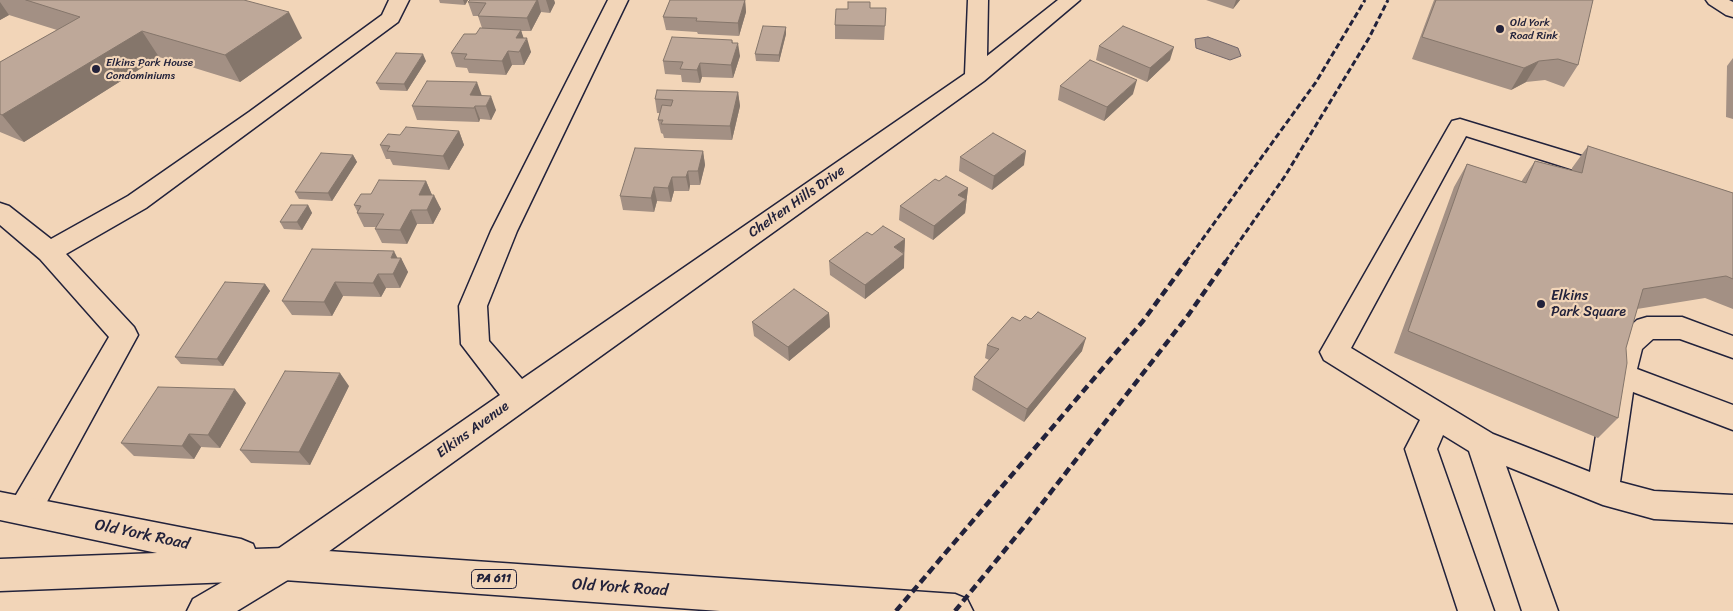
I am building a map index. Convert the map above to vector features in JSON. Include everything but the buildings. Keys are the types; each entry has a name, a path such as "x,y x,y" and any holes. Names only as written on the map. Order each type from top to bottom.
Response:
{"main road":[{"path":"49,252 137,202 257,117 391,18 399,0"},
{"name":"Elkins Avenue","path":"205,611 284,564 520,396 475,344 473,306 504,231 618,0"},
{"path":"976,76 978,0"},
{"name":"Chelten Hills Drive","path":"520,396 976,76 1070,0"},
{"path":"1716,0 1733,11"},
{"path":"1639,183 1460,126 1334,352 1482,443 1603,491 1654,505 1733,509"},
{"path":"0,212 49,252 124,335 12,508"},
{"path":"1603,491 1621,375 1629,344 1647,328 1682,328 1733,347"},
{"path":"1621,375 1733,418"},
{"path":"1437,415 1421,449 1476,611"},
{"path":"1482,443 1540,611"},
{"name":"Old York Road","path":"12,508 284,564"},
{"name":"Old York Road","path":"0,575 284,564 955,611"}],"shaded area":[{"path":"1208,37 1238,48 1241,56 1230,60 1196,48 1195,39"}],"railway":[{"path":"1186,262 1316,82 1365,0"},
{"path":"1225,262 1285,176 1369,38 1388,0"},
{"path":"896,611 1143,321 1187,261"},
{"path":"955,611 1023,528 1189,314 1226,261"}],"place":[{"name":"Old York Road Rink","path":"1500,29"},
{"name":"Elkins Park House Condominiums","path":"96,69"},
{"name":"Elkins Park Square","path":"1541,304"}]}
